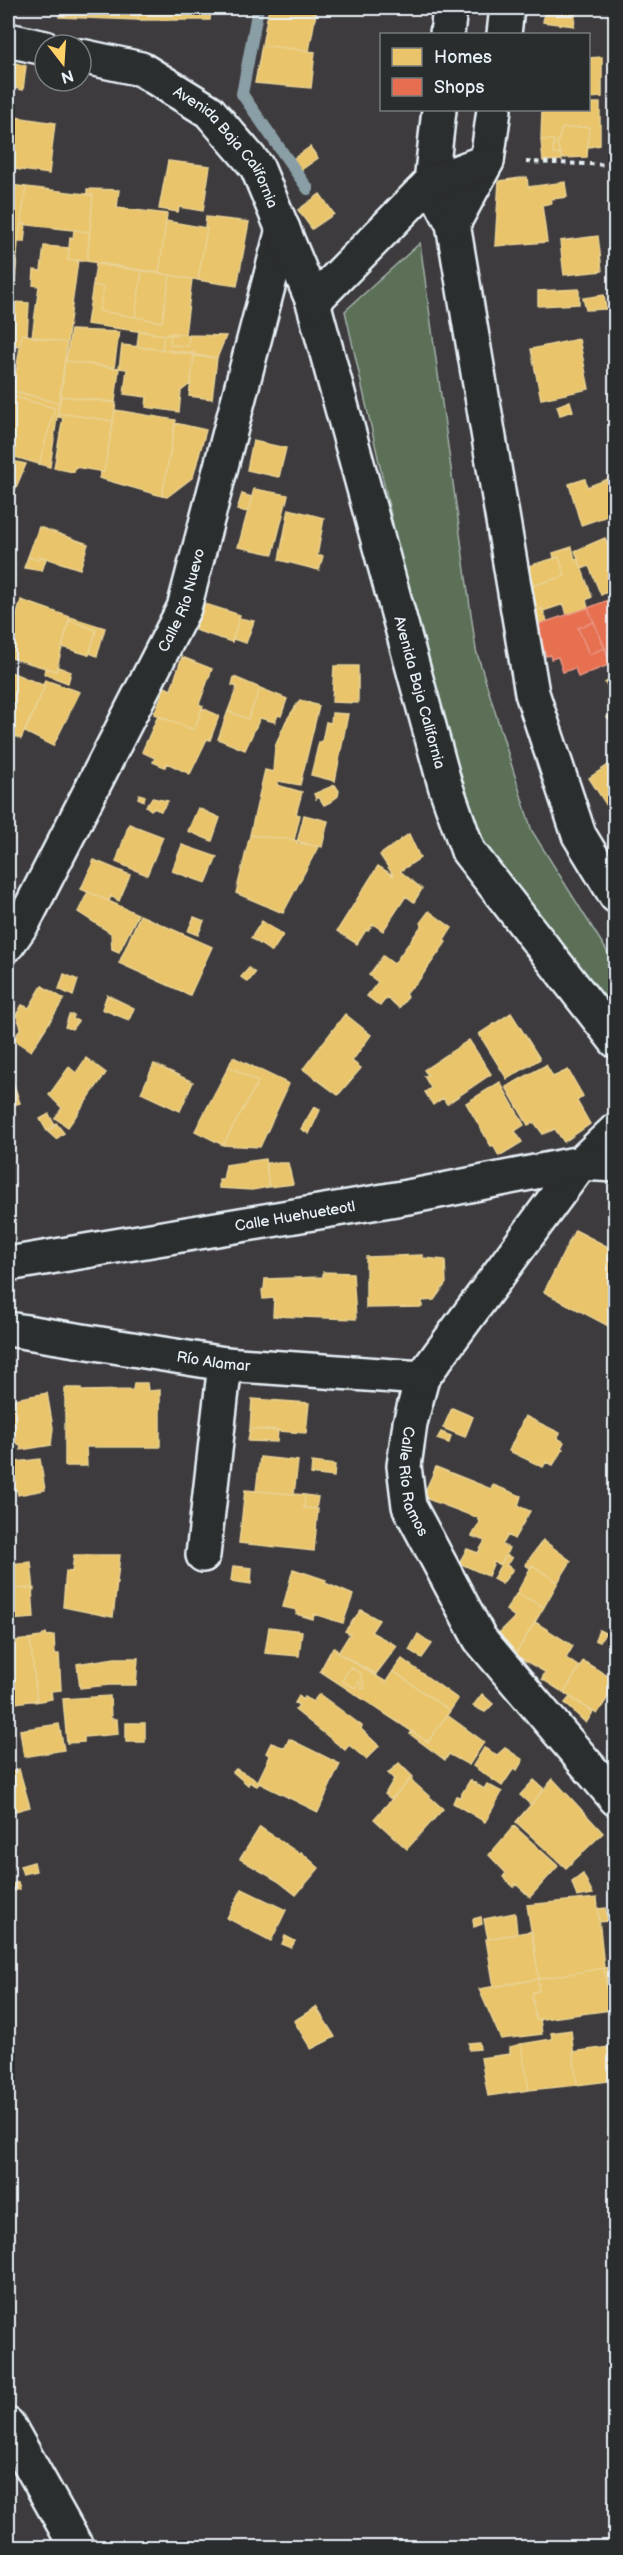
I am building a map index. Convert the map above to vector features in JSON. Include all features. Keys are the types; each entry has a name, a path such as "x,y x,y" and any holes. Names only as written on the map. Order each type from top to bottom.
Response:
{"street":[{"path":"447,33 450,8"},
{"path":"504,33 507,8"},
{"path":"8,39 33,45"},
{"name":"Avenida Baja California","path":"93,59 141,69 209,111 257,167 313,302 445,785 468,851 615,1041"},
{"path":"439,111 431,182 453,224 532,693 579,835 615,896"},
{"path":"453,224 487,161 494,111"},
{"path":"313,302 431,182 487,161"},
{"name":"Calle Río Nuevo","path":"8,944 24,921 184,608 283,229"},
{"name":"Calle Río Ramos","path":"615,1130 581,1163 422,1378 410,1424 404,1466 409,1506 480,1639 615,1799"},
{"name":"Calle Huehueteotl","path":"8,1264 408,1197 581,1163 615,1165"},
{"name":"Río Alamar","path":"8,1329 225,1364 422,1378"},
{"path":"203,1555 225,1364"},
{"path":"8,2425 77,2547"}],"path":[{"path":"487,161 615,165"}],"green space":[{"path":"420,243 476,650 532,831 615,964 615,1022 471,833 429,684 345,311"}],"building: Homes":[{"path":"60,8 139,8 138,20 59,17"},
{"path":"139,8 211,8 210,20 138,20"},
{"path":"269,8 317,8 309,51 262,45"},
{"path":"545,8 576,8 574,26 543,22"},
{"path":"262,45 315,52 311,88 255,83"},
{"path":"602,57 602,97 590,98 590,58"},
{"path":"8,61 26,66 23,90 8,86"},
{"path":"590,103 600,103 600,145 588,147 589,127 562,128 557,144 561,154 553,154 554,140 541,140 542,111 590,111"},
{"path":"8,116 55,123 49,174 8,168"},
{"path":"589,127 587,157 562,158 557,144 562,128"},
{"path":"541,140 554,140 553,154 561,154 562,160 543,161"},
{"path":"310,147 318,158 301,170 293,159"},
{"path":"168,161 210,166 203,211 179,207 178,212 159,209"},
{"path":"527,177 528,187 565,182 567,197 551,199 552,203 542,205 547,242 495,246 499,181"},
{"path":"9,185 26,187 18,242 8,240"},
{"path":"26,187 93,195 90,232 21,224"},
{"path":"87,189 119,190 117,208 167,214 159,273 87,261 93,195 87,195"},
{"path":"320,194 334,214 312,229 298,210"},
{"path":"206,217 249,222 237,286 198,280 207,228 205,228"},
{"path":"166,221 207,228 198,280 159,273"},
{"path":"21,224 26,224 24,242 18,242"},
{"path":"74,230 90,232 87,261 68,260 70,237 73,238"},
{"path":"598,236 602,271 564,275 560,241"},
{"path":"8,240 18,242 15,282 8,281"},
{"path":"44,246 69,248 68,260 78,260 67,343 32,337 39,286 33,285 34,270 41,271"},
{"path":"96,264 142,271 135,317 99,311 104,287 93,285"},
{"path":"142,271 170,275 162,322 135,317"},
{"path":"170,275 192,279 185,334 166,335 87,324 93,285 104,287 99,311 162,322"},
{"path":"8,281 15,282 8,334"},
{"path":"579,289 579,304 538,306 538,291"},
{"path":"604,295 606,309 586,310 583,298"},
{"path":"12,302 29,303 27,335 22,334 20,346 8,345"},
{"path":"71,330 119,332 114,368 66,361"},
{"path":"139,330 164,335 162,350 137,347"},
{"path":"171,333 189,335 188,346 170,345"},
{"path":"171,333 170,345 188,346 189,335 226,336 217,358 162,350 164,335"},
{"path":"22,334 67,343 59,403 13,391"},
{"path":"579,339 589,389 541,399 531,349"},
{"path":"122,345 194,353 191,383 181,391 179,412 146,407 147,397 124,394 127,369 119,368"},
{"path":"194,356 217,358 212,399 189,396"},
{"path":"65,361 119,368 115,402 61,396"},
{"path":"8,379 15,380 13,391 8,389"},
{"path":"8,389 59,403 50,467 39,464 55,408 8,395"},
{"path":"8,395 55,408 39,464 8,455"},
{"path":"61,396 116,403 113,421 58,413"},
{"path":"570,401 573,411 560,415 557,406"},
{"path":"115,410 176,420 162,496 99,478 101,472 104,472"},
{"path":"58,413 113,421 104,472 75,467 74,472 54,468 63,418 58,417"},
{"path":"175,423 206,430 193,477 167,497 162,496"},
{"path":"253,441 286,448 279,477 247,470"},
{"path":"8,460 26,464 8,506"},
{"path":"616,476 616,513 581,525 569,484 585,479 587,487"},
{"path":"254,489 288,495 273,554 238,547"},
{"path":"242,494 252,497 248,512 237,510"},
{"path":"289,509 324,518 317,556 323,556 319,570 279,560"},
{"path":"39,527 88,544 80,569 40,556 39,560 28,557"},
{"path":"605,538 613,554 616,553 616,588 601,595 589,566 582,569 575,551"},
{"path":"572,547 575,560 578,559 592,597 586,600 588,608 567,615 564,604 543,611 542,608 534,612 528,587 565,576 559,557 554,558 553,553"},
{"path":"40,556 46,559 42,571 24,568 28,557 39,560"},
{"path":"559,557 565,576 528,587 525,567"},
{"path":"21,600 70,617 56,671 8,657 8,647"},
{"path":"202,603 240,615 232,642 195,630"},
{"path":"542,608 547,621 536,625 534,612"},
{"path":"70,617 105,628 97,656 90,653 96,630 69,620"},
{"path":"239,618 254,621 246,643 233,639"},
{"path":"69,620 96,630 89,655 62,647"},
{"path":"182,657 212,669 199,704 203,706 194,730 154,714 165,687 171,690"},
{"path":"334,666 358,666 358,703 332,702"},
{"path":"58,667 71,672 68,683 44,674 45,668 56,671"},
{"path":"8,671 45,686 21,739 11,734 10,737 8,736"},
{"path":"616,675 616,699 605,683"},
{"path":"234,677 260,688 248,719 228,711 237,687 232,685"},
{"path":"45,680 80,692 53,746 25,732 45,686 43,685"},
{"path":"260,688 287,699 281,716 278,715 275,722 260,718 245,750 218,739 228,711 248,719"},
{"path":"300,700 319,706 300,785 278,781 277,785 302,792 296,814 300,815 294,840 250,835 265,770 273,772 275,747 286,721"},
{"path":"202,708 219,716 210,740 207,739 190,774 167,763 165,767 153,762 155,758 142,752 158,716 194,730"},
{"path":"616,710 616,726 607,717"},
{"path":"332,713 348,714 335,781 311,775 319,742 322,742 326,722 331,723"},
{"path":"616,760 616,809 611,812 589,778"},
{"path":"335,785 339,791 338,796 330,802 324,805 319,797 316,799 314,794"},
{"path":"139,794 145,796 144,801 138,798"},
{"path":"152,798 168,801 161,811 153,808 151,810 146,806"},
{"path":"198,808 220,818 212,841 188,831"},
{"path":"304,815 328,821 322,847 297,843"},
{"path":"129,824 163,837 147,875 116,862"},
{"path":"409,834 420,858 400,871 422,889 414,902 406,896 383,931 373,924 357,944 337,931 378,866 394,876 380,855"},
{"path":"250,835 294,840 318,847 283,913 236,893"},
{"path":"182,845 217,857 206,883 172,871"},
{"path":"94,860 130,875 119,901 111,896 109,901 81,889"},
{"path":"88,892 138,914 119,952 112,949 111,933 78,912"},
{"path":"429,911 452,928 444,940 446,942 419,980 405,994 408,997 399,1008 387,997 380,1006 367,996 378,982 369,975 383,956 394,964 422,925 420,923"},
{"path":"140,915 212,947 190,995 119,963"},
{"path":"194,917 204,921 198,935 188,931"},
{"path":"262,921 283,935 272,952 251,938"},
{"path":"249,968 255,973 248,982 241,977"},
{"path":"64,974 78,980 73,996 59,989"},
{"path":"42,986 64,999 31,1051 14,1040 21,1027 16,1015 22,1005 29,1008"},
{"path":"107,995 134,1008 129,1020 102,1009"},
{"path":"511,1013 540,1059 507,1079 479,1034"},
{"path":"345,1014 371,1035 352,1061 361,1068 338,1095 303,1069"},
{"path":"69,1015 74,1015 73,1019 78,1021 72,1029 65,1027"},
{"path":"469,1040 491,1074 447,1104 443,1098 433,1105 425,1092 431,1088 424,1076 428,1075 424,1070"},
{"path":"233,1057 289,1084 260,1147 223,1145 258,1082 229,1066"},
{"path":"86,1058 106,1073 68,1127 55,1118 62,1108 49,1095 69,1067 76,1073"},
{"path":"154,1064 193,1082 180,1111 141,1093"},
{"path":"546,1065 553,1077 568,1070 583,1096 577,1101 590,1124 564,1142 555,1129 543,1134 534,1122 528,1125 506,1087"},
{"path":"229,1066 258,1082 223,1145 195,1131"},
{"path":"12,1079 20,1103 8,1107 8,1080"},
{"path":"500,1082 524,1125 515,1131 522,1142 499,1156 466,1103"},
{"path":"314,1107 320,1110 309,1134 301,1129"},
{"path":"49,1114 55,1126 47,1131 40,1119"},
{"path":"56,1123 64,1133 56,1139 47,1131"},
{"path":"265,1159 269,1187 252,1190 219,1188 219,1180 223,1180 226,1165"},
{"path":"266,1163 288,1163 293,1184 269,1187"},
{"path":"575,1230 616,1251 616,1330 544,1292"},
{"path":"423,1255 423,1258 445,1260 446,1283 434,1300 422,1301 422,1307 366,1308 366,1257"},
{"path":"323,1272 353,1273 356,1319 273,1316 274,1298 263,1299 262,1290 265,1279 323,1277"},
{"path":"134,1383 147,1383 148,1391 160,1390 160,1447 86,1447 87,1466 65,1466 65,1388 81,1388 81,1391 133,1390"},
{"path":"47,1393 53,1428 51,1445 21,1450 20,1444 8,1446 8,1410 15,1409 14,1399"},
{"path":"252,1399 309,1403 306,1433 250,1429"},
{"path":"452,1408 473,1417 465,1437 443,1428"},
{"path":"525,1416 560,1433 557,1438 564,1442 561,1448 563,1449 553,1465 546,1462 543,1467 509,1451"},
{"path":"250,1429 278,1430 277,1442 248,1441"},
{"path":"441,1432 451,1436 449,1443 437,1439"},
{"path":"260,1457 298,1461 294,1494 256,1491"},
{"path":"40,1459 45,1490 18,1495 17,1490 8,1492 8,1463"},
{"path":"312,1462 335,1465 334,1477 311,1474"},
{"path":"436,1467 491,1489 493,1485 521,1496 518,1506 530,1511 514,1539 508,1535 502,1545 509,1548 506,1555 500,1565 494,1562 488,1576 459,1563 467,1549 478,1553 485,1541 472,1536 480,1522 478,1518 425,1498 425,1492"},
{"path":"245,1490 305,1495 304,1508 318,1509 314,1551 239,1543"},
{"path":"305,1495 318,1497 316,1509 304,1508"},
{"path":"543,1540 571,1561 558,1582 532,1565 530,1568 525,1565"},
{"path":"74,1555 120,1555 113,1617 63,1607 66,1571 72,1572"},
{"path":"506,1555 512,1558 506,1565 513,1569 502,1584 493,1579"},
{"path":"31,1562 34,1591 32,1588 8,1589 8,1564"},
{"path":"532,1565 558,1582 544,1607 517,1593"},
{"path":"233,1566 252,1568 251,1584 231,1581"},
{"path":"293,1569 326,1580 325,1583 353,1595 343,1623 314,1614 313,1619 296,1614 297,1610 283,1607"},
{"path":"32,1588 34,1618 8,1620 8,1589"},
{"path":"517,1593 544,1607 515,1655 498,1634 515,1617 506,1610"},
{"path":"361,1610 379,1620 371,1632 397,1646 376,1674 338,1653 350,1634 345,1631"},
{"path":"535,1622 573,1646 566,1658 579,1667 564,1693 542,1679 545,1672 515,1655"},
{"path":"269,1627 302,1631 299,1656 265,1653"},
{"path":"599,1630 605,1633 600,1642 595,1640"},
{"path":"46,1633 47,1636 54,1635 55,1654 59,1654 61,1690 51,1691 52,1699 35,1702 34,1700 37,1700 30,1639 27,1639 41,1637"},
{"path":"418,1634 432,1644 422,1658 409,1650"},
{"path":"30,1639 37,1700 8,1704 8,1642"},
{"path":"333,1647 339,1651 338,1653 386,1682 393,1671 450,1711 428,1742 320,1671","holes":["350,1667 362,1674 365,1688 362,1689 359,1681 355,1688 342,1681"]},
{"path":"616,1650 616,1665 609,1662"},
{"path":"115,1658 138,1658 136,1685 80,1688 77,1664"},
{"path":"402,1659 458,1699 450,1711 393,1671"},
{"path":"583,1661 616,1681 616,1685 597,1714 564,1693"},
{"path":"350,1667 362,1674 365,1688 362,1689 359,1681 355,1688 342,1681"},
{"path":"319,1694 362,1726 361,1729 379,1746 366,1759 349,1745 345,1750 295,1710 299,1705 295,1703 299,1696 303,1700 305,1697 313,1702"},
{"path":"482,1694 493,1704 485,1712 473,1706"},
{"path":"110,1696 111,1719 117,1719 118,1734 84,1737 84,1742 67,1743 63,1699"},
{"path":"570,1697 593,1712 586,1723 565,1703"},
{"path":"447,1715 484,1742 469,1765 449,1754 445,1760 410,1734 412,1731 428,1742"},
{"path":"126,1723 145,1723 145,1742 126,1742"},
{"path":"59,1724 64,1750 24,1757 20,1730"},
{"path":"289,1739 340,1764 318,1812 259,1783 257,1786 249,1782 248,1785 233,1772 236,1769 258,1781 270,1756 266,1753 271,1743 285,1748"},
{"path":"484,1748 497,1755 505,1748 523,1760 517,1770 514,1768 502,1786 473,1766"},
{"path":"399,1763 413,1777 391,1799 385,1794 394,1779 388,1773"},
{"path":"19,1769 30,1807 8,1813 8,1773"},
{"path":"410,1779 443,1809 407,1849 374,1819"},
{"path":"553,1779 603,1833 566,1868 516,1822"},
{"path":"470,1780 484,1789 487,1784 502,1792 485,1822 453,1803 456,1796 460,1797"},
{"path":"534,1780 544,1789 531,1805 520,1795"},
{"path":"514,1826 558,1866 530,1897 516,1884 514,1887 503,1877 506,1873 489,1855"},
{"path":"260,1827 300,1854 301,1852 319,1868 296,1895 278,1881 240,1859"},
{"path":"34,1862 36,1871 23,1874 20,1866"},
{"path":"583,1874 593,1894 577,1897 572,1882"},
{"path":"18,1882 20,1889 14,1891 12,1884"},
{"path":"242,1889 286,1910 271,1941 227,1918"},
{"path":"597,1898 604,1968 539,1979 527,1905"},
{"path":"606,1908 608,1921 599,1922 598,1909"},
{"path":"515,1913 517,1934 488,1939 484,1919"},
{"path":"481,1917 482,1924 474,1927 473,1919"},
{"path":"532,1931 539,1979 494,1987 486,1939"},
{"path":"285,1936 295,1941 291,1948 282,1944"},
{"path":"616,1967 616,2005 609,2006 604,1968"},
{"path":"604,1968 610,2010 536,2020 532,1997 533,1992 539,1991 538,1979"},
{"path":"538,1979 539,1991 533,1992 532,1997 536,2020 540,2019 542,2034 501,2039 479,1989"},
{"path":"316,2007 335,2037 311,2049 294,2021"},
{"path":"571,2030 577,2085 529,2090 521,2044 552,2039 551,2033"},
{"path":"479,2042 480,2049 469,2050 469,2043"},
{"path":"521,2044 529,2090 488,2096 481,2058 510,2054 510,2047"},
{"path":"616,2046 616,2080 577,2085 573,2052"}],"building: Shops":[{"path":"616,597 616,662 611,664 588,608"},
{"path":"588,608 594,622 578,628 589,654 605,648 611,664 578,677 575,668 563,672 558,657 551,659 550,655 546,656 536,625"},
{"path":"594,622 605,648 589,654 578,628"}],"waterway":[{"path":"258,8 242,94 308,189"}]}
